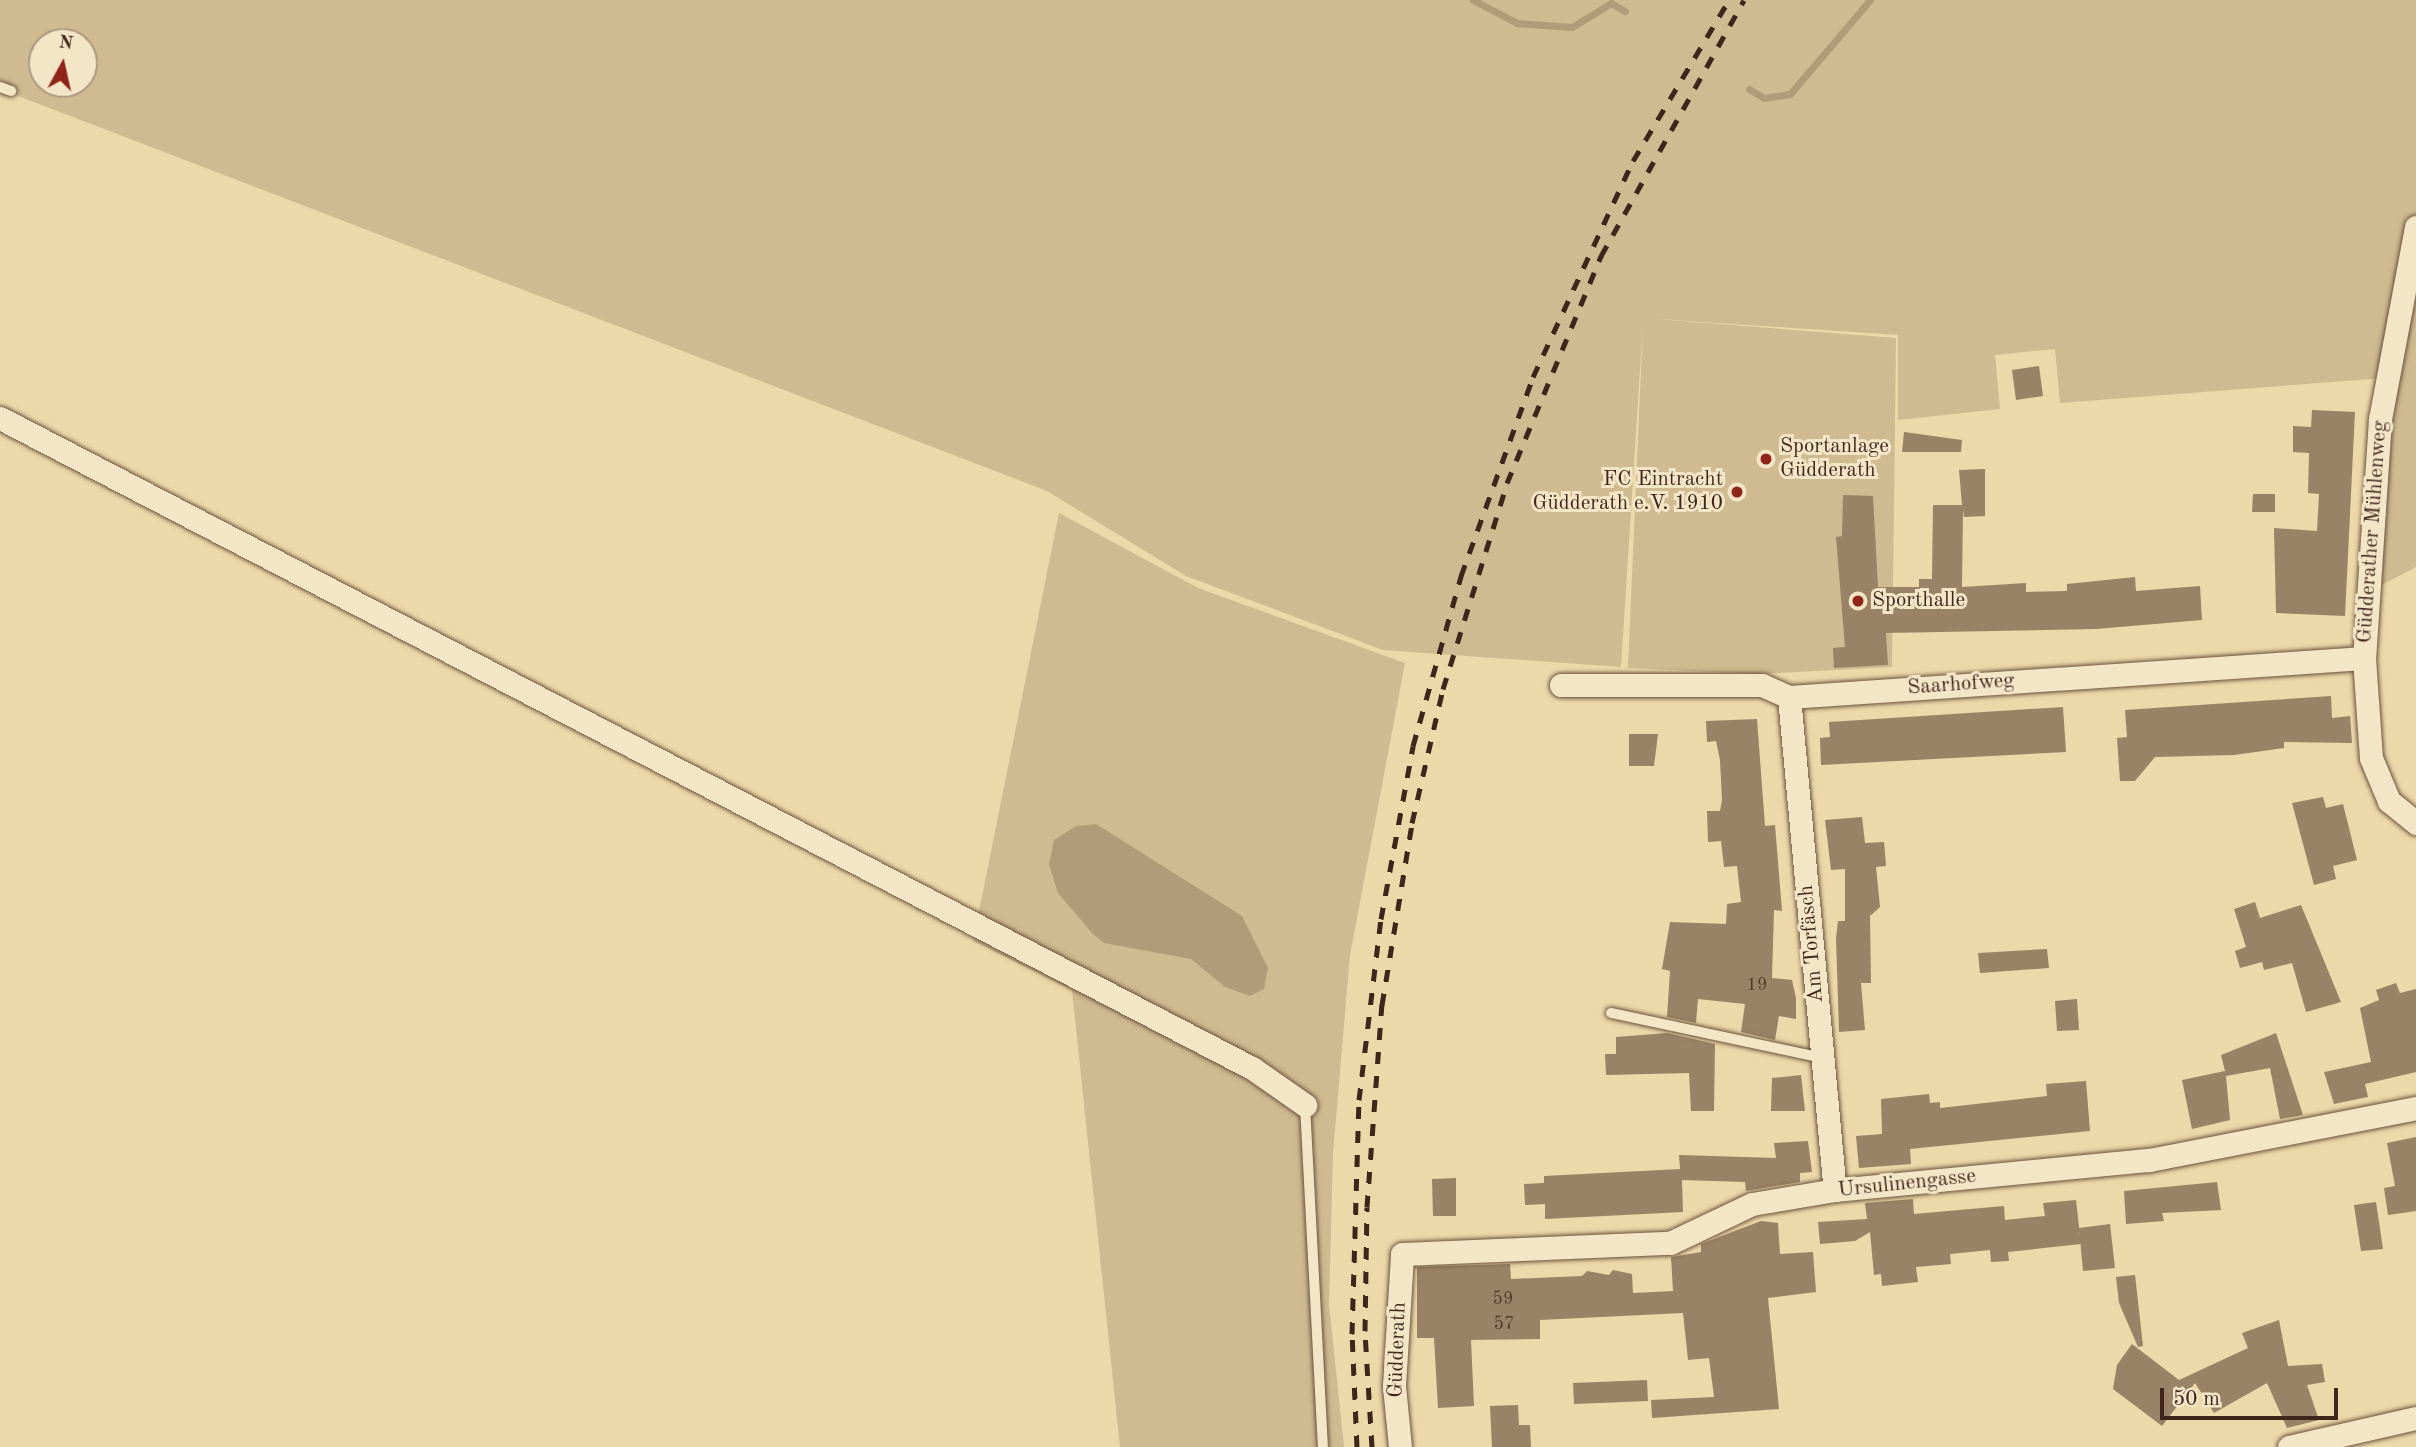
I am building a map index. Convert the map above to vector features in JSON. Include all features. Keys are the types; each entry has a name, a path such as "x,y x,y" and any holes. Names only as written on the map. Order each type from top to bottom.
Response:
{"street":[{"name":"Güdderather Mühlenweg","path":"2416,227 2380,419 2364,659 2371,758 2389,801 2416,823"},
{"path":"0,418 1252,1068 1305,1105"},
{"name":"Saarhofweg","path":"1561,685 1762,685 1789,697 2364,659"},
{"name":"Am Torfäsch","path":"1789,697 1836,1190"},
{"name":"Ursulinengasse","path":"1402,1254 1670,1243 1752,1204 1836,1190 2149,1160 2416,1108"},
{"name":"Güdderath","path":"1400,1447 1394,1386 1402,1254"},
{"path":"2289,1447 2416,1418"}],"lane":[{"path":"1611,1013 1823,1058"},
{"path":"1305,1105 1323,1447"}],"shaded area":[{"path":"0,0 2416,0 2416,567 2374,589 2398,377 2060,403 2055,349 1995,355 2000,409 1898,420 1898,335 1643,318 1896,338 1892,667 1760,674 1628,668 1643,323 1621,667 1383,650 1186,576 1047,491 0,89"},
{"path":"1059,513 1198,588 1405,663 1350,955 1333,1153 1329,1304 1344,1447 1120,1447 1072,990 973,941"},
{"path":"1096,824 1242,916 1268,968 1264,989 1250,996 1225,987 1191,959 1104,943 1092,933 1058,893 1049,864 1054,840 1076,826"}],"building":[{"path":"2039,366 2043,396 2016,400 2012,370"},
{"path":"2312,410 2355,412 2345,616 2276,613 2274,528 2317,531 2319,494 2308,493 2309,453 2293,452 2293,426 2311,427"},
{"path":"1904,432 1962,440 1961,452 1902,452"},
{"path":"1985,469 1985,516 1964,517 1963,509 1962,587 2026,583 2026,592 2067,591 2067,584 2135,577 2136,591 2200,586 2202,620 2096,629 1886,633 1888,665 1834,668 1833,648 1845,647 1836,537 1842,536 1843,495 1873,496 1878,587 1919,587 1919,579 1932,579 1933,505 1962,505 1959,470"},
{"path":"2253,494 2275,494 2275,512 2252,512"},
{"path":"2331,696 2332,718 2350,716 2352,743 2284,742 2284,748 2234,755 2155,757 2135,781 2120,781 2117,738 2127,737 2125,710"},
{"path":"2063,707 2066,752 1821,765 1820,738 1830,737 1829,722"},
{"path":"1757,719 1765,826 1775,825 1782,911 1774,910 1772,978 1792,980 1796,998 1796,1019 1779,1016 1775,1040 1741,1032 1745,1004 1698,999 1696,1023 1667,1017 1670,971 1662,969 1670,922 1726,924 1727,904 1741,902 1737,866 1724,867 1721,841 1708,842 1707,811 1720,811 1722,800 1720,760 1716,741 1707,742 1706,721"},
{"path":"1629,734 1658,734 1654,766 1629,766"},
{"path":"2323,797 2326,808 2343,804 2357,860 2333,866 2336,879 2314,885 2292,803"},
{"path":"1862,817 1865,843 1884,842 1886,866 1876,867 1880,907 1870,916 1871,983 1861,983 1865,1030 1839,1032 1836,938 1838,921 1845,921 1845,869 1831,870 1825,820"},
{"path":"2255,902 2260,918 2301,905 2341,1002 2306,1012 2292,963 2264,970 2262,962 2240,968 2235,951 2246,947 2234,909"},
{"path":"2047,949 2049,968 1980,973 1978,953"},
{"path":"2396,983 2400,993 2416,989 2416,1072 2365,1084 2368,1097 2334,1104 2324,1072 2371,1062 2360,1008 2379,1000 2376,990"},
{"path":"2077,999 2079,1030 2057,1031 2055,1001"},
{"path":"1667,1033 1715,1044 1714,1111 1691,1111 1689,1073 1606,1075 1605,1054 1616,1054 1616,1037"},
{"path":"2276,1033 2303,1115 2280,1119 2270,1068 2226,1076 2230,1120 2192,1129 2182,1080 2225,1071 2221,1055"},
{"path":"1801,1075 1805,1111 1771,1111 1772,1078"},
{"path":"2086,1081 2090,1131 1910,1149 1911,1164 1859,1168 1856,1136 1882,1134 1881,1099 1929,1094 1930,1103 1940,1102 1940,1108 2047,1096 2046,1084"},
{"path":"2416,1137 2416,1211 2388,1215 2384,1188 2395,1186 2387,1143"},
{"path":"1808,1141 1812,1172 1800,1173 1800,1182 1746,1191 1745,1182 1682,1180 1683,1212 1545,1219 1545,1204 1525,1205 1524,1184 1544,1183 1544,1176 1680,1169 1679,1155 1776,1158 1774,1143"},
{"path":"1456,1178 1456,1216 1433,1216 1432,1179"},
{"path":"2217,1182 2221,1210 2162,1213 2164,1221 2126,1224 2124,1191"},
{"path":"1913,1199 1914,1214 2004,1206 2005,1220 2045,1216 2043,1203 2076,1200 2081,1244 2008,1252 2009,1261 1991,1262 1990,1250 1950,1254 1951,1264 1916,1267 1918,1282 1882,1286 1881,1274 1874,1275 1870,1232 1855,1241 1820,1244 1818,1222 1867,1219 1865,1203"},
{"path":"2376,1202 2383,1249 2361,1251 2354,1205"},
{"path":"1761,1221 1778,1223 1780,1254 1813,1252 1816,1292 1768,1298 1779,1409 1652,1418 1651,1400 1714,1397 1709,1358 1688,1360 1683,1313 1540,1320 1540,1339 1471,1340 1474,1406 1438,1408 1434,1338 1417,1338 1417,1267 1510,1264 1511,1279 1582,1276 1587,1271 1609,1275 1613,1270 1632,1274 1633,1293 1673,1291 1671,1257 1701,1252 1701,1244"},
{"path":"2110,1224 2115,1268 2083,1271 2079,1228"},
{"path":"2135,1275 2143,1346 2138,1347 2119,1303 2116,1277"},
{"path":"2279,1320 2288,1366 2322,1364 2325,1382 2307,1385 2319,1420 2287,1428 2267,1383 2214,1413 2195,1383 2162,1426 2113,1389 2117,1365 2132,1344 2179,1380 2248,1348 2242,1333"},
{"path":"1647,1380 1648,1401 1574,1404 1573,1383"},
{"path":"1518,1405 1519,1425 1530,1425 1531,1447 1492,1447 1490,1406"}],"waterway":[{"path":"1473,0 1517,23 1572,27 1611,3 1625,11"},
{"path":"1749,89 1764,98 1790,94 1870,0"}],"railway":[{"path":"1357,1447 1352,1334 1359,1100 1381,919 1413,746 1461,576 1533,377 1633,161 1729,0"},
{"path":"1372,1447 1365,1331 1367,1207 1382,1005 1412,823 1443,689 1507,483 1601,256 1744,0"}],"place":[{"name":"Sportanlage Güdderath","path":"1766,459"},
{"name":"FC Eintracht Güdderath e.V. 1910","path":"1737,492"},
{"name":"Sporthalle","path":"1858,601"}]}
